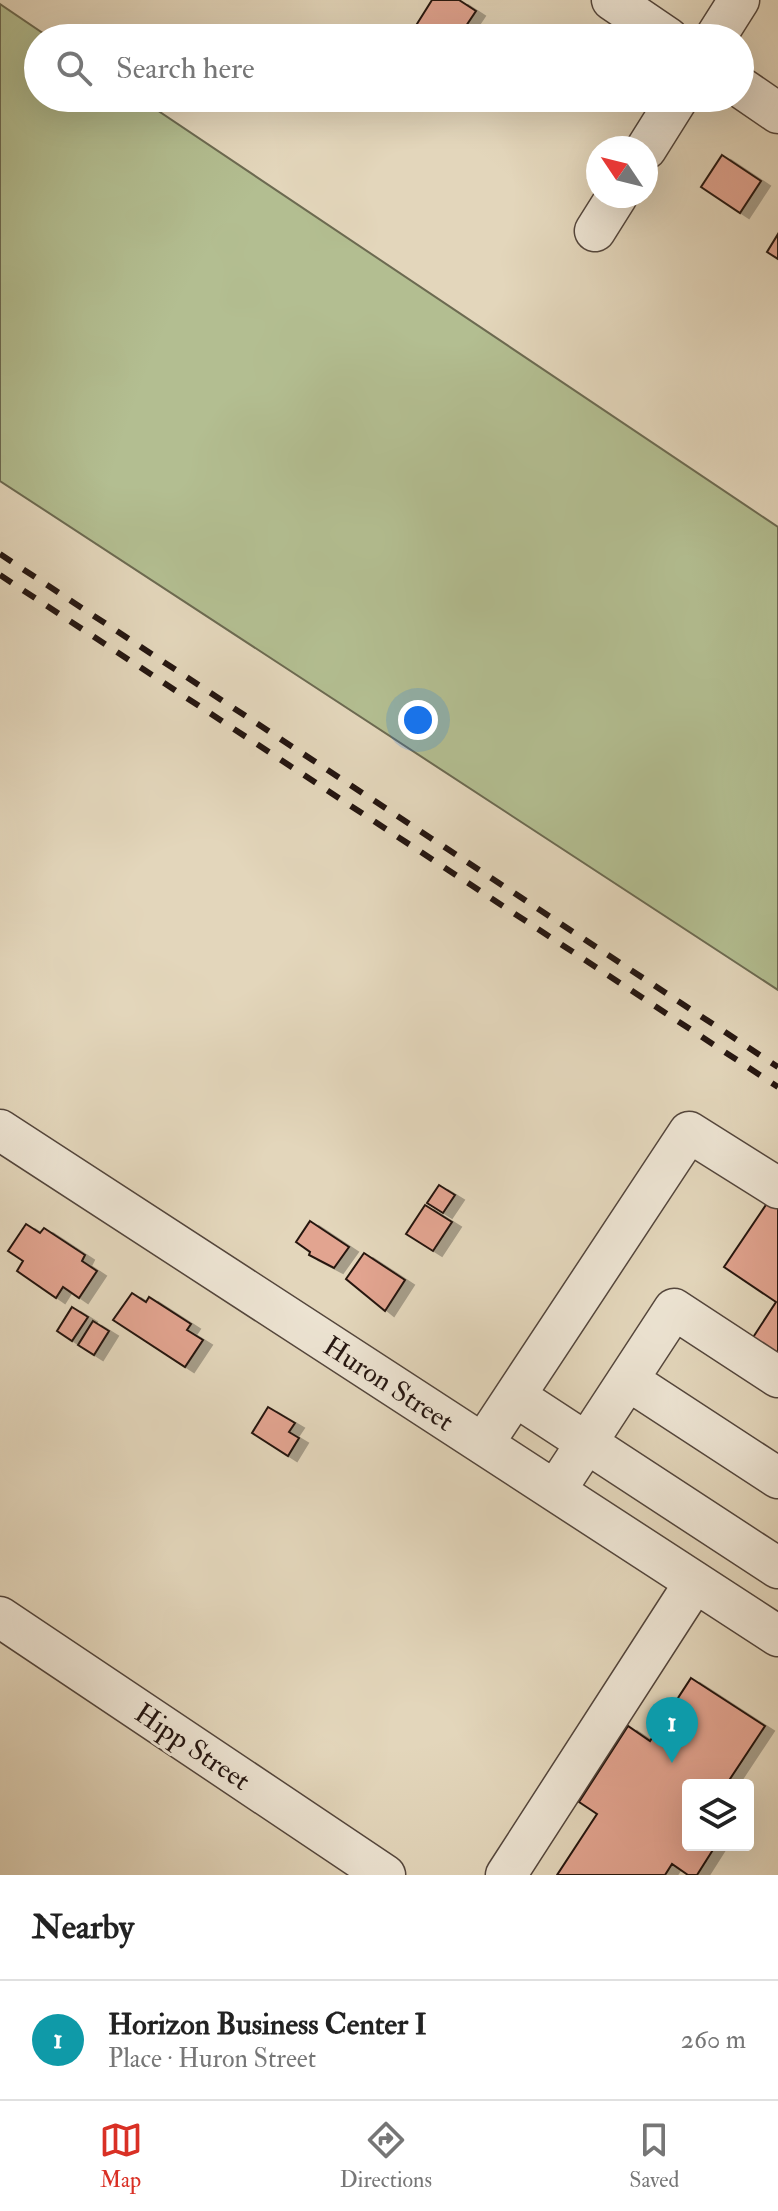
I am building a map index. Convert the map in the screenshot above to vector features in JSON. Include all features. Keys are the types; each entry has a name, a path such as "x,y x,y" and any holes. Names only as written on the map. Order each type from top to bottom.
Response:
{"street":[{"path":"612,0 647,24"},
{"path":"724,24 739,0"},
{"path":"754,97 778,113"},
{"path":"654,136 669,112"},
{"path":"595,231 609,208"},
{"name":"Huron Street","path":"0,1130 778,1636"},
{"path":"483,1444 689,1132 778,1188"},
{"path":"555,1491 674,1309 778,1377"},
{"path":"628,1380 778,1478"},
{"path":"515,1396 778,1568"},
{"path":"506,1875 695,1582"},
{"name":"Hipp Street","path":"0,1617 385,1875"}],"green space":[{"path":"0,4 29,24 24,24 24,112 160,112 778,527 778,990 0,481"}],"building":[{"path":"432,0 459,0 476,11 467,24 417,24"},
{"path":"722,155 761,181 740,213 701,187"},
{"path":"778,234 778,259 767,252"},
{"path":"439,1185 455,1195 443,1213 427,1203"},
{"path":"772,1196 778,1200 778,1354 750,1342 776,1302 724,1267"},
{"path":"425,1205 452,1222 433,1251 406,1234"},
{"path":"310,1221 349,1247 334,1268 309,1255 310,1252 296,1242"},
{"path":"26,1224 40,1233 44,1228 85,1255 82,1261 97,1271 79,1298 63,1287 56,1298 17,1271 23,1261 8,1251"},
{"path":"364,1253 405,1280 385,1311 346,1279"},
{"path":"132,1293 146,1302 149,1297 191,1324 187,1330 203,1340 185,1367 113,1320"},
{"path":"72,1307 88,1317 72,1341 57,1331"},
{"path":"93,1321 109,1331 94,1355 78,1345"},
{"path":"268,1407 295,1423 289,1432 299,1438 288,1456 252,1433"},
{"path":"691,1678 765,1726 730,1779 682,1779 682,1851 712,1851 697,1875 688,1875 672,1864 665,1875 557,1875 597,1814 579,1802 628,1726 650,1741"}],"railway":[{"path":"0,554 778,1067"},
{"path":"0,575 778,1087"}],"place":[{"name":"Horizon Business Center I","path":"672,1763"}]}
